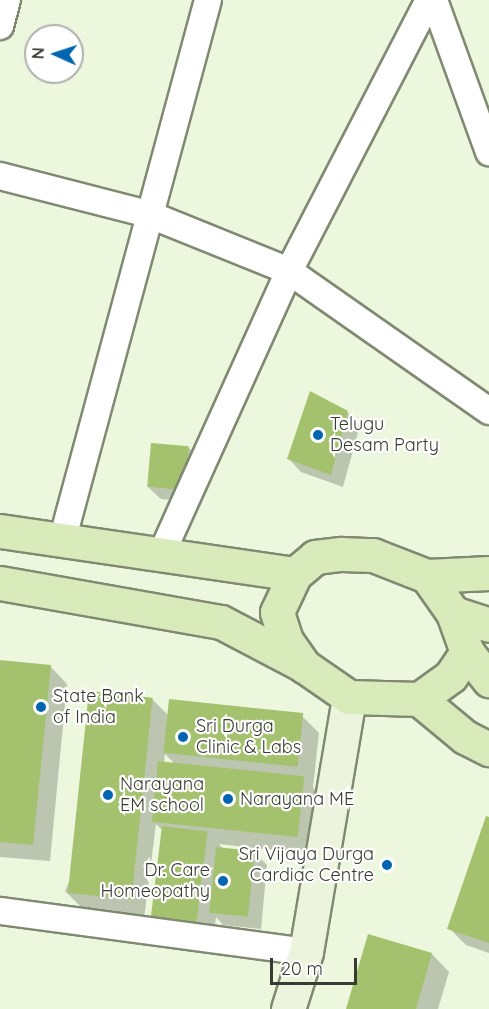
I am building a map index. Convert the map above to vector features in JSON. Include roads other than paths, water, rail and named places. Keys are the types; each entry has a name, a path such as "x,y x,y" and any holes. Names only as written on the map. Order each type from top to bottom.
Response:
{"main road":[{"path":"0,531 295,574"},
{"path":"304,666 286,640 277,612 295,574 315,557 341,554 373,555 428,576 489,573"},
{"path":"428,576 453,614 467,652 489,680"},
{"path":"0,584 221,622 304,666 350,697 418,699 451,676 467,652"},
{"path":"453,614 489,625"},
{"path":"418,699 465,737 489,749"}],"street":[{"path":"0,26 7,0"},
{"path":"62,541 148,214 208,0"},
{"path":"161,555 289,271 429,0"},
{"path":"434,0 489,152"},
{"path":"0,176 148,214 289,271 489,411"},
{"path":"288,1009 306,952 350,697"},
{"path":"0,911 306,952"}],"place":[{"name":"Telugu Desam Party","path":"318,435"},
{"name":"State Bank of India","path":"41,707"},
{"name":"Sri Durga Clinic & Labs","path":"183,737"},
{"name":"Narayana EM school","path":"108,795"},
{"name":"Narayana ME","path":"228,799"},
{"name":"Sri Vijaya Durga Cardiac Centre","path":"387,865"},
{"name":"Dr. Care Homeopathy","path":"223,881"}]}
